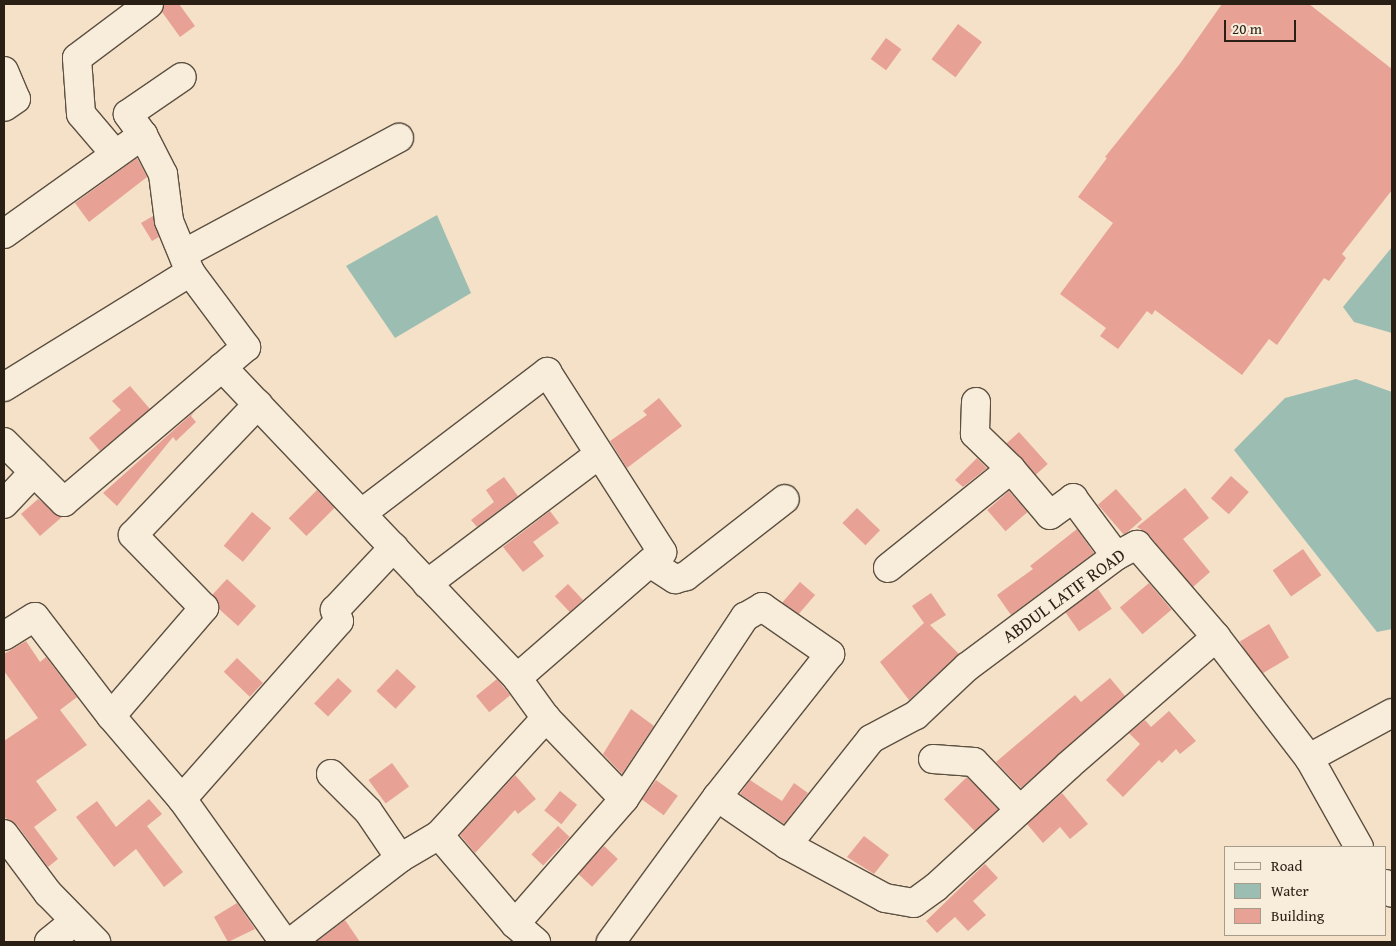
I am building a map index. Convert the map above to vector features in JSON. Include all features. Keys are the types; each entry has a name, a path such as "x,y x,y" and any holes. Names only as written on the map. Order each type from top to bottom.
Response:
{"street":[{"path":"115,154 81,114 77,58 149,4"},
{"path":"4,71 16,99 4,107"},
{"path":"4,442 64,502 246,347 187,262 169,220 163,174 143,135 128,114 182,77"},
{"path":"4,234 143,135"},
{"path":"4,387 187,262 400,138"},
{"path":"222,367 518,678 546,718 624,799"},
{"path":"362,513 547,372 598,455 662,552 518,678"},
{"path":"976,402 975,434 1011,468 1050,515 1073,498 1116,556"},
{"path":"111,716 204,608 133,535 258,404"},
{"path":"427,584 598,455"},
{"path":"888,568 1011,468"},
{"path":"4,504 34,472"},
{"path":"650,563 675,579 686,576 785,499"},
{"name":"ABDUL LATIF ROAD","path":"788,845 870,739 916,715 967,667 1116,556 1136,545 1216,637 1309,758 1359,846"},
{"path":"182,798 339,621 335,610 394,547"},
{"path":"515,924 624,799 745,617 762,607 830,654 717,797 611,942"},
{"path":"4,636 35,617 111,716 182,798 284,942"},
{"path":"717,797 788,845 885,898 914,903 936,888 1020,810 1216,637"},
{"path":"1309,758 1392,713"},
{"path":"291,942 400,858 439,835 546,718"},
{"path":"933,759 974,762 1020,810"},
{"path":"331,774 368,811 400,858"},
{"path":"4,834 48,893 96,942"},
{"path":"439,835 515,924 536,942"},
{"path":"49,942 75,921"}],"water":[{"path":"437,215 471,293 395,338 346,266"},
{"path":"1392,247 1392,333 1354,322 1343,307"},
{"path":"1356,379 1392,392 1392,629 1377,632 1234,450 1285,398"}],"building":[{"path":"164,4 179,4 195,26 180,37 162,12"},
{"path":"1222,4 1309,4 1392,69 1392,190 1342,254 1346,258 1329,281 1324,278 1277,345 1269,339 1242,375 1155,310 1152,315 1147,311 1118,349 1100,336 1106,328 1060,294 1113,223 1078,197 1107,158 1105,157 1179,65"},
{"path":"958,24 982,42 955,77 932,59"},
{"path":"886,38 901,49 886,70 871,59"},
{"path":"137,158 147,177 89,222 75,203"},
{"path":"153,216 159,237 152,241 141,223"},
{"path":"130,386 150,409 100,451 89,438 121,410 112,401"},
{"path":"659,398 682,426 627,468 610,441 647,415 643,411"},
{"path":"195,411 191,416 196,422 176,441 173,437 117,506 103,493"},
{"path":"1019,432 1048,464 1035,475 1006,443"},
{"path":"977,458 987,468 963,487 955,480"},
{"path":"1231,476 1249,492 1229,514 1211,498"},
{"path":"504,477 518,496 477,527 471,520 494,502 486,490"},
{"path":"1185,488 1209,518 1183,539 1210,572 1193,587 1149,535 1137,527"},
{"path":"1116,489 1142,519 1124,535 1098,505"},
{"path":"317,490 335,508 306,536 289,518"},
{"path":"1009,491 1027,512 1005,531 987,510"},
{"path":"38,499 62,517 40,536 21,514"},
{"path":"857,508 880,530 865,545 842,523"},
{"path":"550,511 559,523 533,542 544,556 523,572 503,547"},
{"path":"252,512 271,528 243,562 224,546"},
{"path":"1077,529 1094,553 1011,615 997,595 1033,569 1030,566"},
{"path":"1303,549 1321,575 1291,596 1273,570"},
{"path":"227,579 256,606 238,626 219,609 213,594"},
{"path":"800,582 815,595 797,615 782,602"},
{"path":"1149,583 1171,610 1142,634 1120,607"},
{"path":"568,584 583,600 570,612 555,596"},
{"path":"1098,589 1112,609 1079,632 1065,612"},
{"path":"931,593 946,615 930,625 959,654 909,700 880,662 924,623 912,606"},
{"path":"1269,624 1289,657 1260,675 1240,642"},
{"path":"26,641 40,662 46,657 77,697 60,710 87,745 36,781 57,810 34,827 58,859 48,867 17,825 4,817 4,741 38,718 4,671 4,654"},
{"path":"237,658 263,683 250,697 224,672"},
{"path":"397,669 416,687 396,709 377,691"},
{"path":"338,678 352,691 328,717 314,704"},
{"path":"1110,678 1125,696 1021,788 996,762 1075,695 1081,702"},
{"path":"497,679 510,695 489,712 476,696"},
{"path":"631,709 654,726 622,774 603,754"},
{"path":"1169,711 1196,741 1180,754 1176,749 1162,763 1159,760 1123,797 1106,780 1140,744 1129,733 1145,720 1151,727"},
{"path":"392,763 409,786 386,804 369,780"},
{"path":"515,775 536,799 518,814 515,810 475,853 460,835"},
{"path":"967,777 998,809 975,832 944,799"},
{"path":"656,780 678,796 664,815 642,799"},
{"path":"750,780 782,801 794,783 808,793 784,824 740,794"},
{"path":"560,791 577,805 561,824 544,810"},
{"path":"1062,793 1088,824 1070,839 1060,827 1043,843 1027,824"},
{"path":"149,799 162,814 147,826 183,872 164,887 136,849 114,867 76,817 97,801 116,827"},
{"path":"558,826 570,837 543,865 531,855"},
{"path":"864,836 889,855 874,874 847,857"},
{"path":"604,846 618,859 592,887 578,874"},
{"path":"985,864 998,878 973,901 986,915 968,931 955,917 937,933 926,921"},
{"path":"237,903 255,929 228,942 214,917"},
{"path":"345,920 360,942 316,942"}]}
